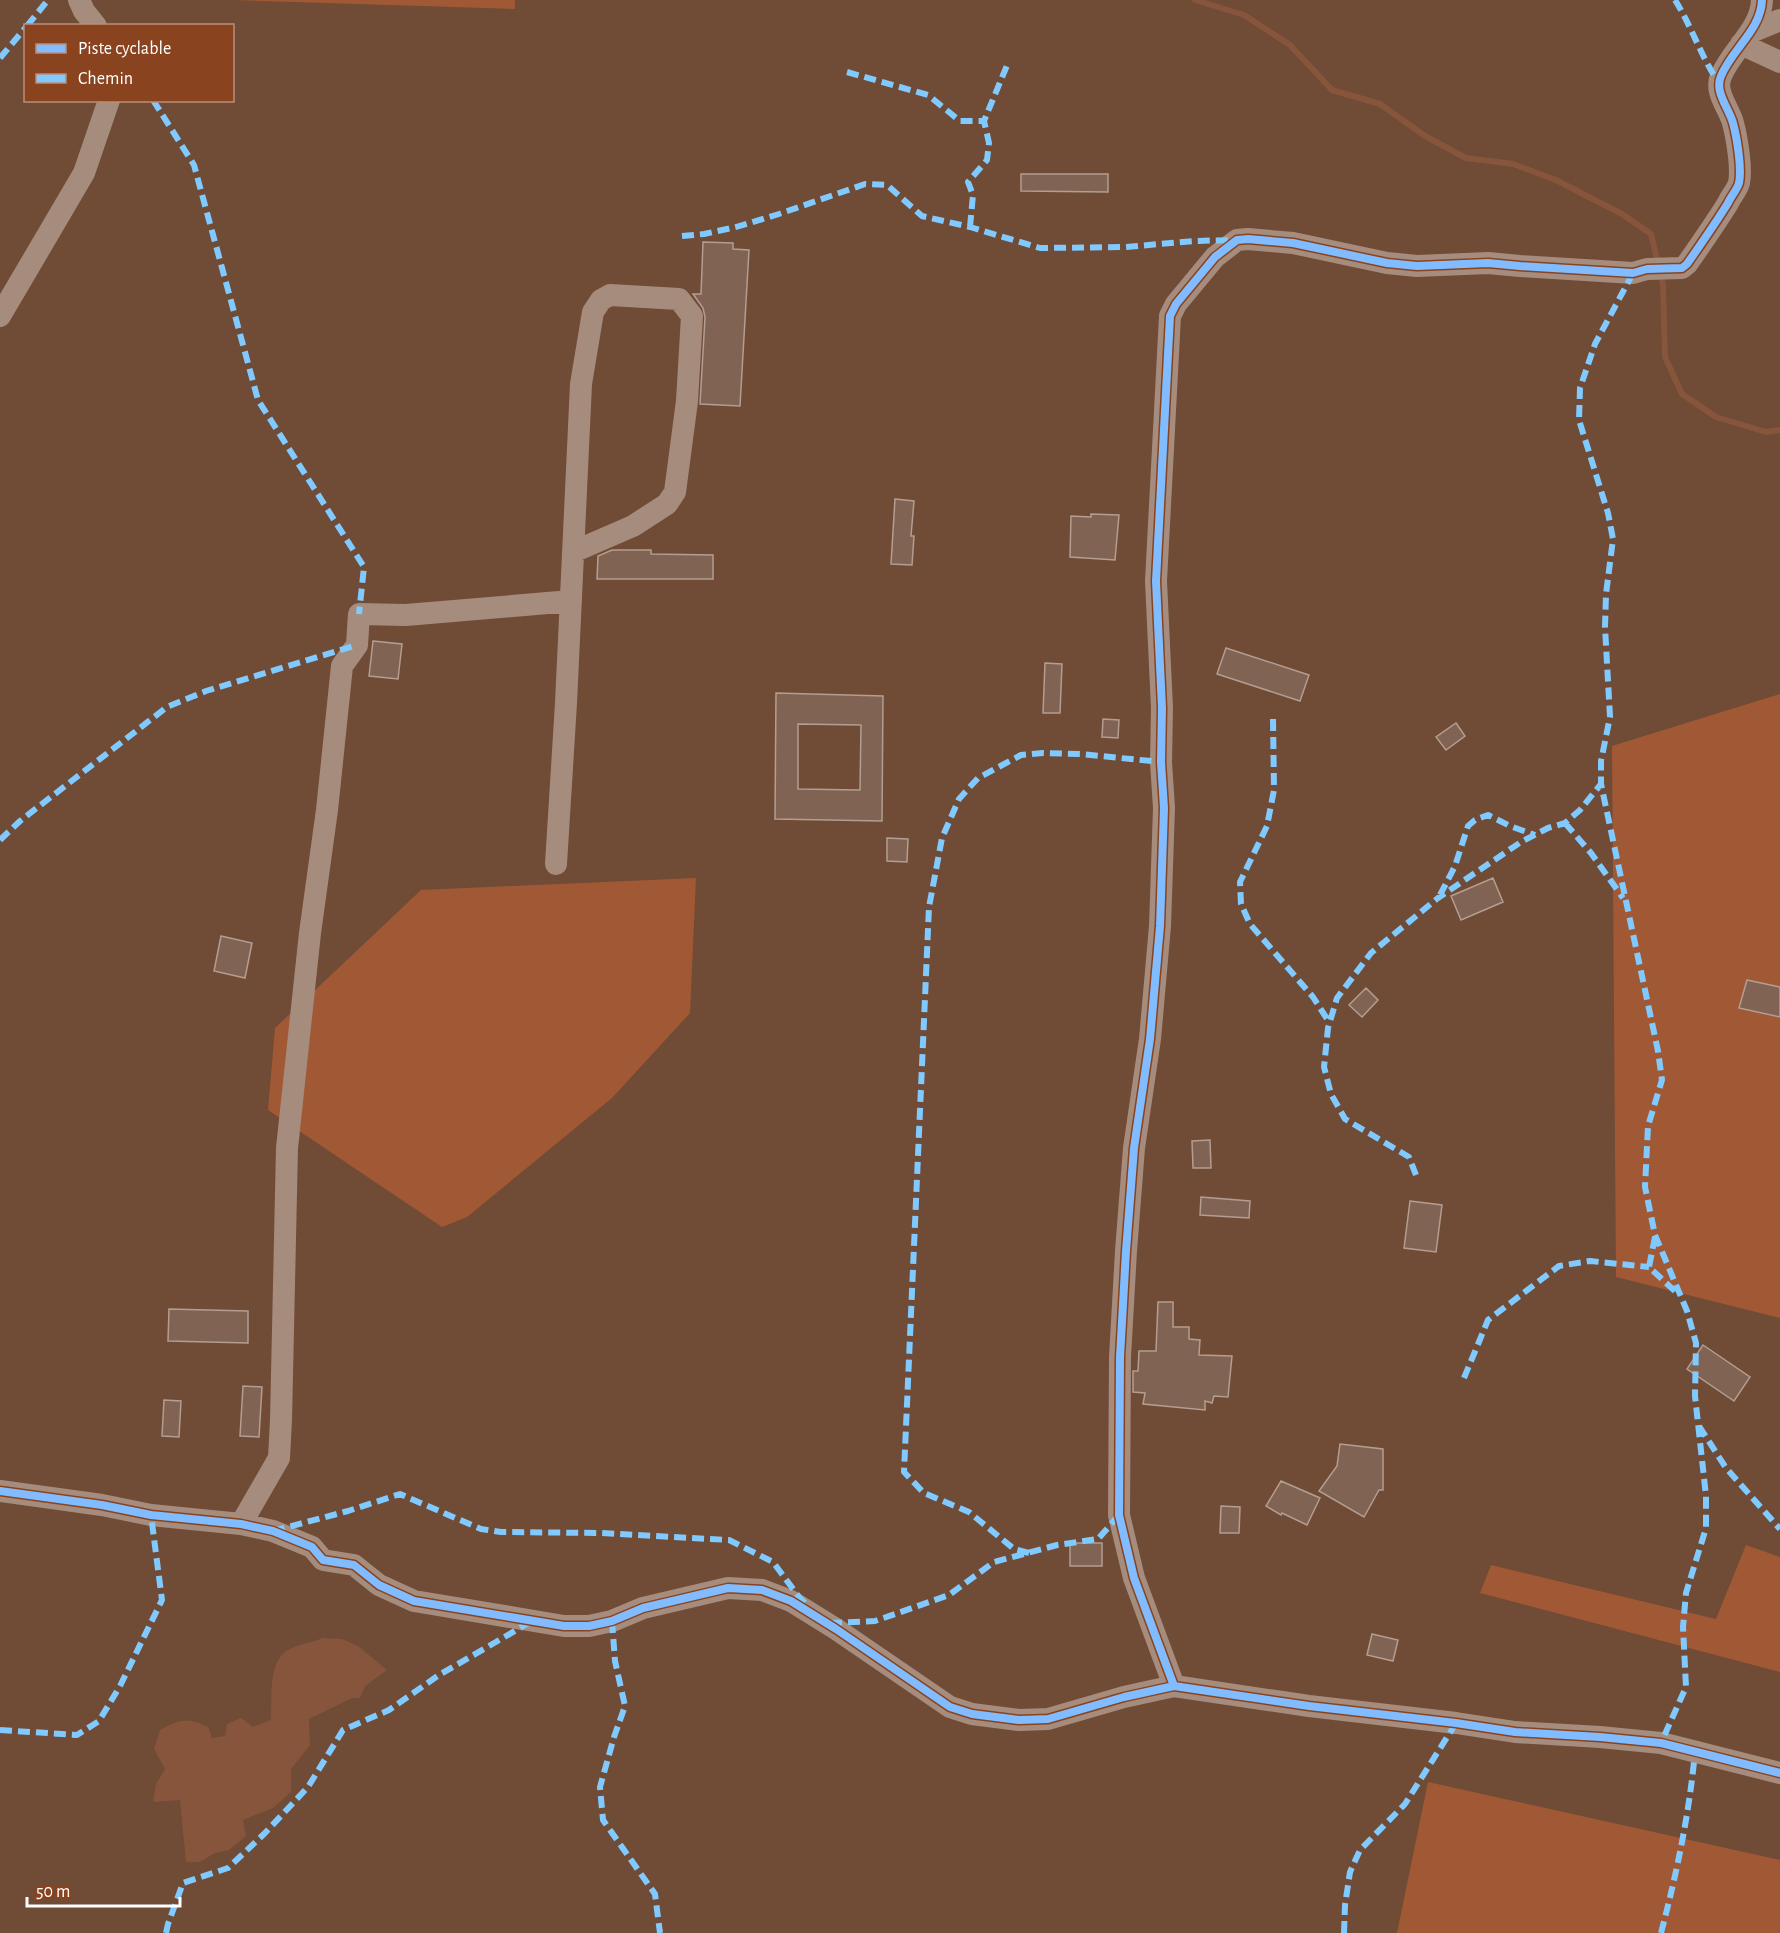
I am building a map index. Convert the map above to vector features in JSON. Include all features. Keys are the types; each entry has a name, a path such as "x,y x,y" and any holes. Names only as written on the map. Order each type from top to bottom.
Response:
{"street":[{"path":"80,0 94,24"},
{"path":"1174,1686 1134,1578 1119,1515 1120,1356 1126,1251 1134,1148 1149,1039 1160,926 1164,808 1156,581 1170,316 1179,299 1215,257 1237,240 1293,243 1417,267 1488,262 1633,273 1647,269 1682,268 1718,219 1738,185 1740,174 1734,125 1721,97 1719,83 1721,75 1758,19 1762,0"},
{"path":"1746,38 1780,20"},
{"path":"1746,38 1780,62"},
{"path":"0,316 84,173 108,102"},
{"path":"555,864 566,703 571,601 573,552 581,384 593,312 601,300 610,295 679,299 692,316 687,401 675,492 667,504 633,526 573,552"},
{"path":"241,1524 279,1458 287,1148 342,666 357,645 359,614 406,615 571,601"},
{"path":"0,1491 102,1505 151,1515 241,1524 273,1531 312,1548 323,1560 354,1564 379,1585 414,1601 564,1626 589,1626 612,1621 643,1608 728,1588 762,1590 791,1601 950,1707 972,1714 1019,1720 1048,1719 1124,1697 1174,1686 1515,1732 1661,1743 1780,1773"}],"shaded area":[{"path":"234,0 515,0 515,9"},
{"path":"1780,694 1780,1318 1616,1277 1612,746"},
{"path":"696,878 690,1013 612,1098 467,1217 442,1227 268,1110 275,1028 421,890"},
{"path":"1746,1545 1780,1557 1780,1672 1480,1593 1491,1565 1716,1619"},
{"path":"323,1638 342,1639 358,1646 387,1670 365,1686 360,1698 352,1698 309,1719 310,1745 291,1769 291,1792 273,1808 243,1820 246,1836 229,1850 215,1853 200,1862 186,1862 180,1800 153,1802 156,1784 165,1769 154,1749 160,1730 173,1723 189,1721 208,1727 212,1738 225,1736 227,1724 241,1718 253,1727 271,1720 272,1683 280,1657 286,1651 299,1645"},
{"path":"1428,1782 1780,1860 1780,1933 1397,1933"}],"building":[{"path":"1021,174 1108,174 1108,192 1021,191"},
{"path":"703,242 733,243 733,249 749,250 740,406 700,404 705,317 703,308 693,294 701,294"},
{"path":"895,499 914,501 911,536 914,536 912,565 891,564"},
{"path":"1091,514 1119,515 1115,560 1070,557 1071,516 1091,517"},
{"path":"612,550 651,550 651,554 713,555 713,579 597,579 598,556"},
{"path":"373,641 402,644 398,679 369,676"},
{"path":"1226,648 1309,675 1300,701 1217,674"},
{"path":"1045,663 1062,664 1060,713 1043,713"},
{"path":"776,693 883,696 882,821 775,819","holes":["798,724 861,725 860,790 798,789"]},
{"path":"1103,719 1119,720 1118,738 1102,737"},
{"path":"1456,723 1465,736 1446,750 1436,737"},
{"path":"887,838 908,839 907,862 887,861"},
{"path":"1493,878 1503,902 1461,920 1451,896"},
{"path":"221,936 252,943 245,978 214,971"},
{"path":"1747,980 1780,987 1780,1017 1739,1008"},
{"path":"1366,988 1378,1000 1362,1017 1349,1005"},
{"path":"1210,1140 1211,1168 1193,1168 1192,1141"},
{"path":"1201,1197 1250,1201 1249,1218 1200,1215"},
{"path":"1410,1201 1442,1205 1436,1252 1404,1248"},
{"path":"1158,1302 1173,1302 1173,1327 1189,1327 1189,1339 1200,1340 1199,1355 1232,1356 1228,1397 1214,1396 1212,1403 1205,1401 1205,1410 1143,1404 1145,1393 1133,1392 1133,1371 1138,1371 1139,1351 1156,1351"},
{"path":"169,1309 248,1311 248,1343 168,1341"},
{"path":"1703,1345 1750,1377 1734,1401 1687,1369"},
{"path":"243,1386 262,1387 259,1437 240,1436"},
{"path":"164,1400 181,1401 179,1437 162,1436"},
{"path":"1340,1444 1383,1449 1383,1490 1379,1490 1364,1517 1319,1491 1337,1466"},
{"path":"1281,1481 1320,1498 1307,1525 1282,1513 1281,1515 1266,1506"},
{"path":"1221,1506 1240,1507 1239,1533 1220,1533"},
{"path":"1070,1543 1102,1543 1102,1566 1070,1566"},
{"path":"1372,1634 1398,1640 1393,1661 1367,1655"}],"waterway":[{"path":"1195,0 1244,15 1290,45 1332,90 1380,104 1425,136 1466,158 1513,164 1556,180 1622,214 1651,234 1658,263"},
{"path":"1660,273 1663,284 1665,357 1682,394 1716,417 1766,432 1780,430"}],"marked path":[{"path":"29,24 48,0"},
{"path":"1675,0 1719,83"},
{"path":"0,58 24,29"},
{"path":"970,227 973,195 968,182 987,160 989,143 984,121 1008,63"},
{"path":"847,72 928,95 960,121 984,121"},
{"path":"154,102 194,165 258,400 364,567 359,614"},
{"path":"682,236 736,227 865,184 887,185 922,216 970,227 1040,248 1126,247 1234,240"},
{"path":"1633,273 1595,344 1580,388 1579,420 1608,513 1613,539 1606,594 1605,627 1610,717 1601,761 1601,784 1658,1051 1662,1080 1648,1126 1645,1187 1655,1235 1687,1311 1696,1343 1695,1396 1706,1496 1706,1528 1686,1593 1683,1627 1686,1687 1661,1743"},
{"path":"0,840 20,821 167,707 206,691 357,645"},
{"path":"1273,719 1274,790 1267,826 1240,882 1241,904 1250,924 1313,997 1329,1022"},
{"path":"1029,1553 1014,1549 969,1512 924,1493 904,1472 929,907 942,838 959,799 978,778 1021,755 1043,753 1080,754 1161,762"},
{"path":"1416,1175 1409,1157 1345,1119 1331,1094 1324,1067 1328,1028 1337,998 1371,953 1438,898 1521,842 1548,828 1565,823 1580,810 1601,784"},
{"path":"1440,895 1455,866 1468,826 1475,820 1488,815 1535,835"},
{"path":"1565,823 1591,853 1623,898"},
{"path":"1655,1237 1649,1267 1679,1295"},
{"path":"1464,1378 1488,1320 1559,1266 1590,1261 1649,1267"},
{"path":"1699,1426 1726,1468 1780,1529"},
{"path":"273,1531 400,1494 481,1529 501,1532 600,1533 729,1540 773,1562 805,1603"},
{"path":"0,1730 77,1735 99,1721 120,1686 162,1600 151,1515"},
{"path":"830,1623 875,1621 949,1595 994,1562 1057,1545 1098,1539 1119,1515"},
{"path":"166,1933 183,1883 228,1868 265,1833 308,1787 343,1730 389,1710 439,1675 532,1621"},
{"path":"612,1621 615,1661 625,1706 600,1787 603,1820 655,1894 660,1933"},
{"path":"1344,1933 1350,1872 1360,1850 1405,1804 1456,1723"},
{"path":"1661,1933 1682,1843 1695,1752"}],"cycle path":[{"path":"1174,1686 1134,1578 1119,1515 1120,1357 1126,1251 1134,1148 1150,1039 1160,926 1164,808 1156,581 1170,316 1176,304 1215,257 1237,240 1293,243 1387,263 1417,266 1488,263 1633,273 1647,269 1682,268 1713,226 1739,183 1736,137 1719,82 1726,66 1757,21 1762,0"},
{"path":"0,1491 102,1505 151,1515 241,1524 273,1531 312,1547 323,1560 354,1565 379,1585 414,1601 564,1626 589,1626 612,1621 643,1608 728,1588 762,1590 791,1601 950,1707 972,1714 1019,1720 1048,1719 1124,1697 1174,1686 1515,1732 1661,1743 1780,1773"}]}
